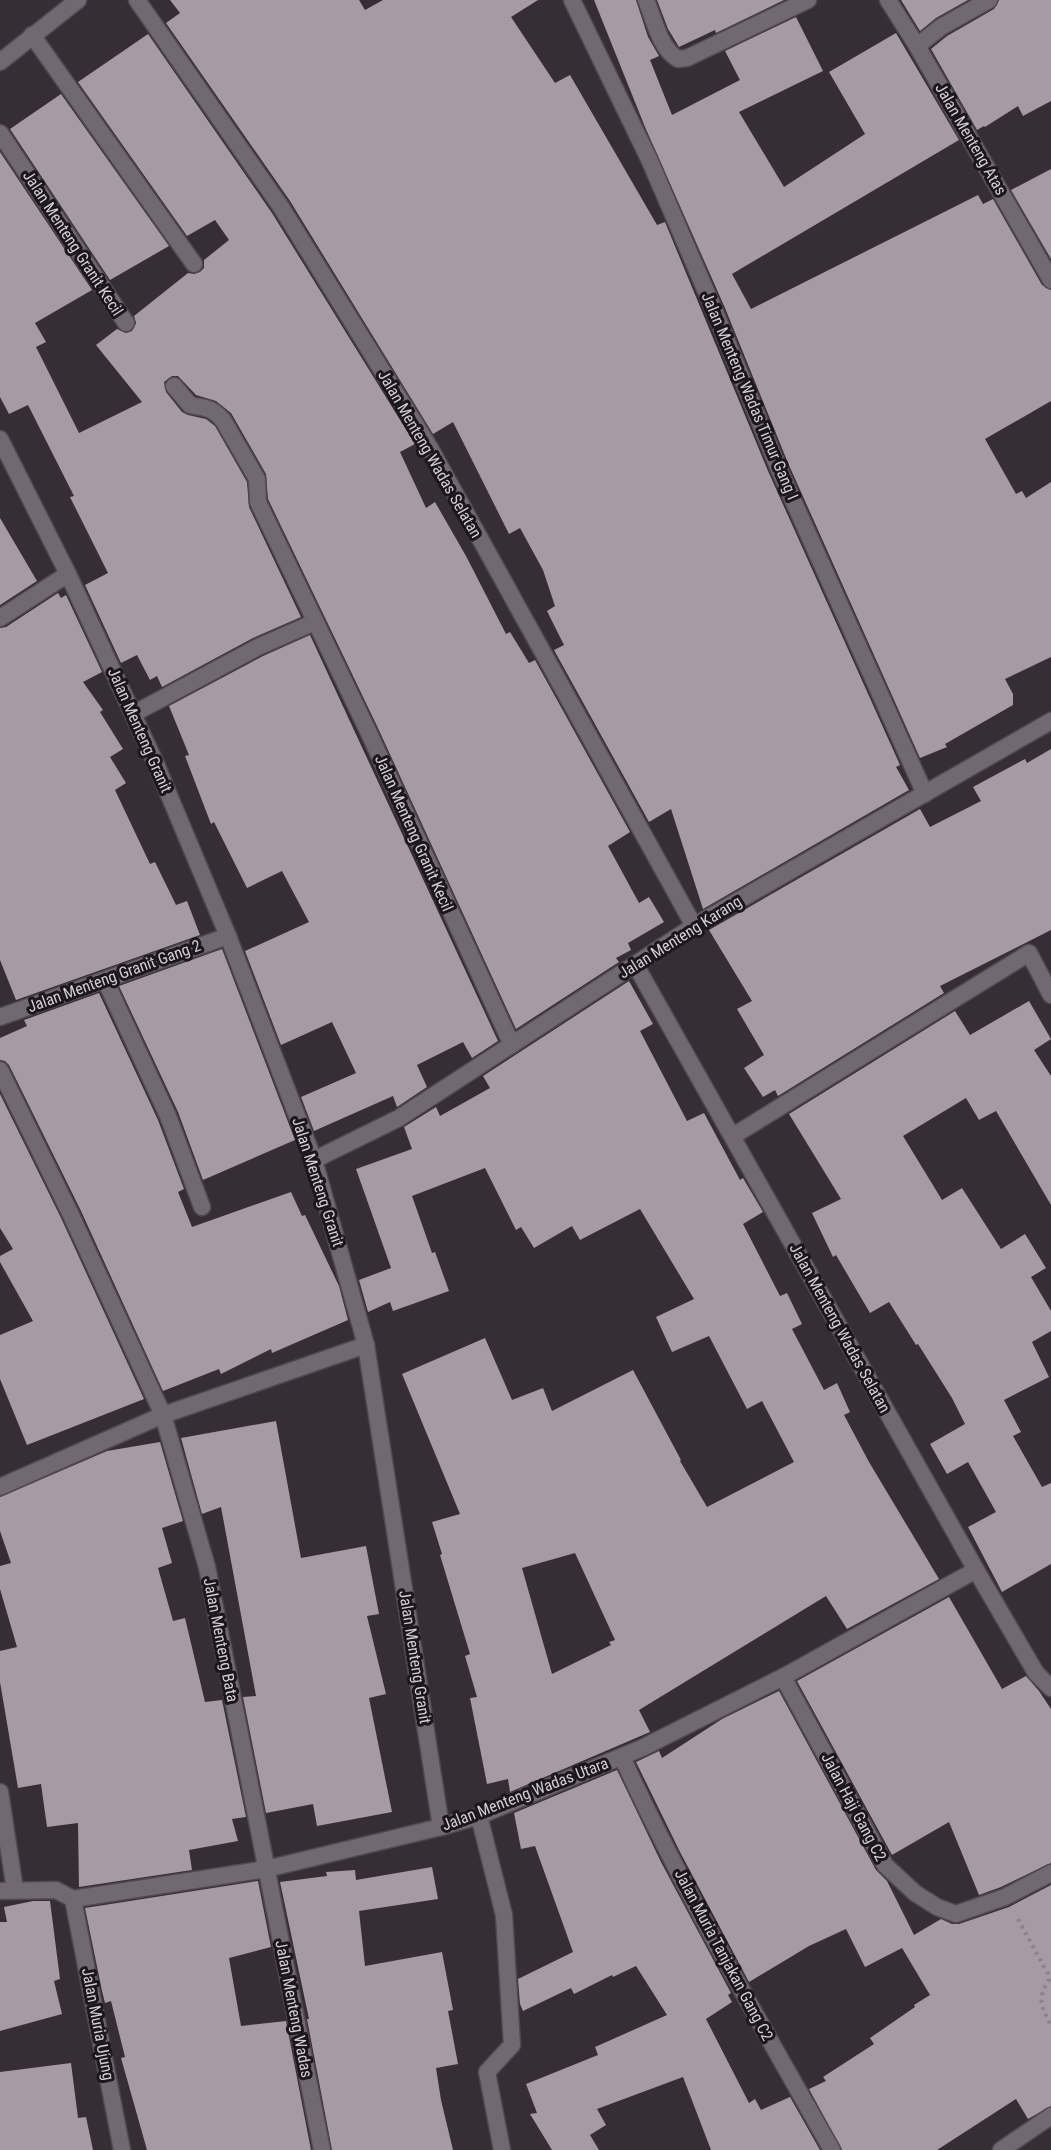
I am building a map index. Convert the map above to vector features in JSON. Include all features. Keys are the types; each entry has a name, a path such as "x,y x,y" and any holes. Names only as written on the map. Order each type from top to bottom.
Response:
{"street":[{"path":"0,62 78,0"},
{"name":"Jalan Menteng Wadas Selatan","path":"137,0 281,207 430,448 694,926"},
{"name":"Jalan Menteng Wadas Timur Gang I","path":"572,0 649,159 778,467 925,794"},
{"path":"646,0 665,47 672,56 678,59 687,58 808,0"},
{"name":"Jalan Menteng Atas","path":"888,0 917,46 1051,280"},
{"path":"917,46 941,27 989,0"},
{"path":"32,35 194,264"},
{"name":"Jalan Menteng Granit Kecil","path":"0,133 126,323"},
{"name":"Jalan Menteng Granit Kecil","path":"174,386 190,405 209,407 223,420 257,480 258,502 512,1045"},
{"name":"Jalan Menteng Granit","path":"0,439 68,574 156,764 228,936 314,1160 366,1345 441,1827"},
{"path":"0,618 68,574"},
{"path":"133,714 258,647 315,622"},
{"name":"Jalan Menteng Karang","path":"314,1160 399,1118 694,926 1051,721"},
{"name":"Jalan Menteng Granit Gang 2","path":"0,1017 228,936"},
{"path":"732,1136 1029,952 1051,996"},
{"name":"Jalan Menteng Wadas Selatan","path":"635,964 976,1570 1036,1673 1051,1688"},
{"path":"105,980 168,1116 202,1206"},
{"path":"0,1070 71,1215 163,1415"},
{"path":"0,1487 163,1415 366,1345"},
{"name":"Jalan Menteng Bata","path":"163,1415 207,1566 266,1869"},
{"name":"Jalan Menteng Wadas Utara","path":"8,1890 56,1890 73,1899 266,1869 479,1816 622,1757 783,1677 976,1570"},
{"name":"Jalan Haji Gang C2","path":"783,1677 885,1865 915,1893 938,1907 956,1914 1005,1896 1051,1873"},
{"name":"Jalan Muria Tanjakan Gang C2","path":"622,1757 649,1815 744,1995 832,2150"},
{"path":"0,1792 8,1890"},
{"path":"479,1816 504,1915 512,2045 487,2072 502,2150"},
{"name":"Jalan Menteng Wadas","path":"266,1869 322,2150"},
{"name":"Jalan Muria Ujung","path":"73,1899 122,2150"},
{"path":"1001,2150 1051,2116"}],"path":[{"path":"1005,1896 1048,1974 1049,1980 1041,1992 1041,2003 1051,2026"}],"building":[{"path":"170,0 359,0 365,10 383,0 538,0 511,17 555,83 570,75 657,225 665,222 768,471 900,765 896,767 909,790 703,909 671,809 649,822 554,650 564,645 547,611 555,606 543,570 520,528 509,534 453,422 433,434 290,201 166,23 180,13"},
{"path":"594,0 636,0 648,37 659,56 650,60 672,115 740,80 725,51 796,17 823,71 739,112 784,187 865,134 829,72 896,33 959,140 732,274 751,309 978,195 983,204 993,199 1042,285 1051,290 1051,401 985,439 1016,494 1022,491 1026,498 1051,482 1051,657 1005,679 1013,694 1013,705 945,744 947,747 920,758 788,463 725,308 645,127"},
{"path":"657,0 784,0 716,33 715,30 679,47 668,29"},
{"path":"901,0 968,0 936,18 920,31"},
{"path":"999,0 1051,0 1051,101 1023,116 1018,106 977,130 931,49 947,36 994,9"},
{"path":"148,34 272,213 415,444 400,452 426,508 435,502 506,634 510,632 529,663 535,660 630,832 608,846 639,903 649,897 664,922 628,943 631,950 616,958 619,962 516,1029 377,726 268,499 266,474 231,413 216,401 196,395 178,376 172,376 164,382 166,392 182,412 206,419 215,426 247,482 249,507 301,617 253,638 162,687 157,676 150,680 137,655 121,663 85,585 108,573 70,497 74,496 28,405 9,414 0,397 0,152 92,290 35,323 46,342 36,347 79,433 142,402 96,345 117,329 126,333 132,331 136,323 134,316 188,273 200,272 204,268 204,260 229,240 215,220 187,236 78,82"},
{"path":"61,94 169,246 110,280 10,129"},
{"path":"1051,169 1051,259 1011,190"},
{"path":"0,518 37,581 0,605"},
{"path":"58,593 61,598 66,595 102,672 83,682 103,710 100,712 123,749 110,757 126,783 115,790 150,864 155,862 176,905 187,901 200,935 16,1000 0,960 0,628 6,627"},
{"path":"310,635 498,1041 472,1058 463,1042 417,1065 427,1087 397,1107 393,1096 314,1131 301,1097 356,1073 332,1022 281,1045 245,951 309,922 282,871 247,888 214,822 211,824 185,756 189,755 169,706 263,656"},
{"path":"1051,749 1051,930 940,986 944,993 778,1096 775,1090 763,1097 744,1068 764,1055 737,1009 752,1001 709,930 920,809 930,827 981,801 973,787 1025,759 1027,763"},
{"path":"222,949 295,1140 203,1180 178,1112 119,986"},
{"path":"629,981 653,1024 640,1031 687,1121 704,1113 740,1180 743,1178 763,1212 743,1224 780,1296 787,1293 802,1324 792,1329 824,1390 837,1383 850,1412 844,1415 869,1462 939,1579 847,1629 826,1596 639,1710 650,1732 510,1792 508,1779 487,1784 470,1698 477,1697 465,1656 470,1654 432,1522 460,1514 402,1374 485,1338 512,1400 543,1388 552,1411 633,1370 680,1461 707,1507 794,1462 762,1401 747,1409 709,1336 672,1352 656,1317 694,1299 640,1209 580,1240 572,1226 534,1248 521,1227 516,1230 485,1168 412,1196 432,1253 435,1252 449,1291 393,1311 390,1302 368,1312 359,1280 391,1268 356,1169 412,1149 404,1127 436,1107 440,1116 490,1088 483,1076","holes":["575,1553 615,1640 609,1642 611,1645 552,1674 522,1568"]},
{"path":"99,993 158,1120 184,1189 178,1192 192,1227 291,1192 302,1216 305,1215 339,1286 348,1320 272,1353 271,1349 221,1374 219,1369 163,1391 81,1211 9,1065 0,1060 0,1038 27,1026 24,1020"},
{"path":"1029,1001 1051,1039 1034,1050 1051,1076 1051,1205 996,1111 979,1120 966,1098 903,1136 942,1200 962,1188 1001,1249 1025,1234 1046,1268 1031,1277 1051,1311 1051,1331 1032,1342 1049,1377 1004,1400 1021,1432 1013,1436 1042,1487 1051,1483 1051,1564 1002,1592 968,1527 996,1512 968,1462 947,1474 930,1444 965,1424 952,1398 889,1302 870,1313 836,1255 833,1257 812,1213 841,1199 789,1114 955,1011 970,1035"},
{"path":"0,1094 62,1220 144,1399 27,1445 0,1379 0,1335 33,1321 0,1262 0,1256 13,1249 0,1228"},
{"path":"276,1421 301,1558 366,1546 379,1614 367,1616 386,1694 369,1698 392,1812 317,1826 313,1804 266,1813 243,1697 256,1696 221,1507 202,1514 181,1438"},
{"path":"160,1442 183,1521 162,1528 172,1563 158,1568 173,1621 185,1618 205,1702 222,1700 246,1817 232,1819 238,1841 189,1850 192,1870 79,1887 78,1823 47,1827 41,1784 18,1788 0,1682 0,1651 17,1647 0,1589 0,1566 11,1563 0,1531 0,1497 107,1451"},
{"path":"949,1597 1002,1689 1026,1676 1051,1709 1051,1863 979,1895 949,1822 892,1855 797,1681"},
{"path":"779,1691 876,1870 887,1881 914,1935 941,1919 952,1924 959,1924 1009,1907 1051,1885 1051,2106 1028,2119 1016,2099 937,2150 842,2150 809,2089 826,2081 823,2077 874,2044 870,2038 930,1995 902,1948 865,1967 846,1929 809,1946 749,1982 680,1852 636,1762 659,1751 662,1758 722,1719"},
{"path":"617,1770 661,1862 731,1993 728,1995 732,2002 706,2019 749,2103 755,2099 761,2110 790,2097 820,2150 711,2150 683,2077 597,2109 606,2125 590,2135 599,2150 552,2150 530,2114 537,2113 526,2084 598,2055 595,2047 667,2015 636,1966 574,1994 571,1988 523,2011 520,2004 518,1979 573,1952 535,1846 521,1849 514,1813"},
{"path":"432,1867 438,1899 359,1911 365,1966 442,1952 453,2010 448,2011 458,2064 436,2068 453,2150 332,2150 307,2019 309,2019 280,1882 327,1876 326,1872 355,1870 356,1880"},
{"path":"258,1881 271,1947 229,1958 241,2026 286,2021 311,2150 147,2150 121,2058 125,2057 111,2001 105,2003 85,1908"},
{"path":"33,1901 50,1901 60,1979 54,1981 62,2014 0,2031 0,1922 7,1922 4,1907"},
{"path":"71,2063 78,2118 86,2117 93,2150 0,2150 0,2072"}]}
